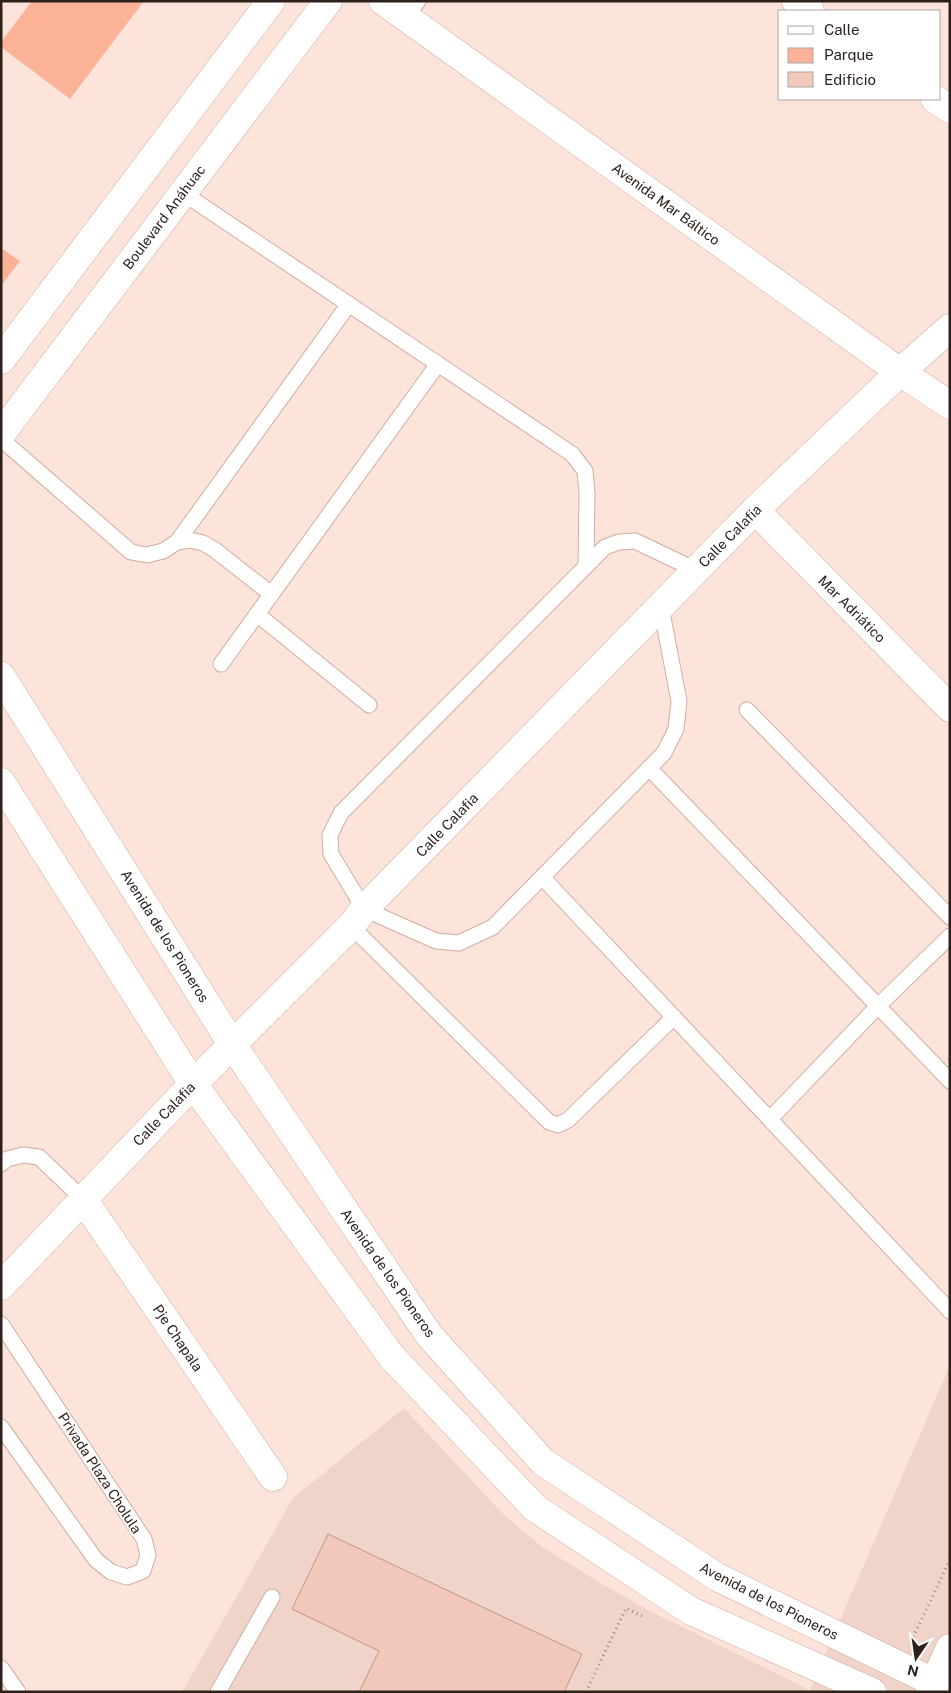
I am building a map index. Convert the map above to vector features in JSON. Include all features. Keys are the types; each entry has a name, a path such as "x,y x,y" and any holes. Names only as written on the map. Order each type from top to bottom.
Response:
{"street":[{"path":"1,360 271,1"},
{"name":"Boulevard Anáhuac","path":"1,434 328,1"},
{"name":"Avenida Mar Báltico","path":"383,1 412,10 900,372 950,405"},
{"path":"796,1 809,10"},
{"path":"936,100 950,109"},
{"name":"Calle Calafia","path":"1,1286 193,1084 358,918 755,510 900,372 950,328"},
{"name":"Mar Adriático","path":"755,510 950,708"},
{"name":"Avenida de los Pioneros","path":"1,676 232,1044 429,1335 543,1462 717,1577 938,1688"},
{"path":"1,782 193,1084 392,1357 535,1508 691,1611 872,1692"},
{"name":"Pje Chapala","path":"83,1199 273,1477"},
{"path":"938,1688 950,1648"}],"lane":[{"path":"183,193 572,454 585,471 587,493 586,566"},
{"path":"1,439 132,552 147,555 164,551 177,542 350,304"},
{"path":"221,664 438,364"},
{"path":"177,542 190,540 209,546 271,594"},
{"path":"674,1017 568,1120 558,1125 550,1122 358,918 331,854 330,835 341,813 605,547 619,542 635,541 696,570"},
{"path":"358,918 436,941 459,943 493,927 664,753 676,729 679,701 661,606"},
{"path":"256,614 369,705"},
{"path":"747,710 950,917"},
{"path":"649,768 950,1080"},
{"path":"542,877 950,1311"},
{"path":"770,1119 878,1006 950,936"},
{"path":"1,1164 7,1159 23,1155 39,1157 83,1199"},
{"name":"Privada Plaza Cholula","path":"1,1324 144,1539 148,1555 143,1571 127,1577 111,1572 96,1560 1,1427"},
{"path":"218,1692 272,1597"},
{"path":"1,1668 18,1692"}],"path":[{"path":"913,1637 950,1560"},
{"path":"586,1692 626,1608 643,1617"}],"shaded area":[{"path":"950,1365 950,1692 182,1692 293,1498 404,1408 503,1514 541,1546 648,1610 810,1690"}],"green space":[{"path":"32,1 144,1 70,99 1,47 1,42"},
{"path":"1,248 20,261 1,286"}],"building":[{"path":"328,1534 582,1654 564,1692 359,1692 379,1651 292,1609"}]}
